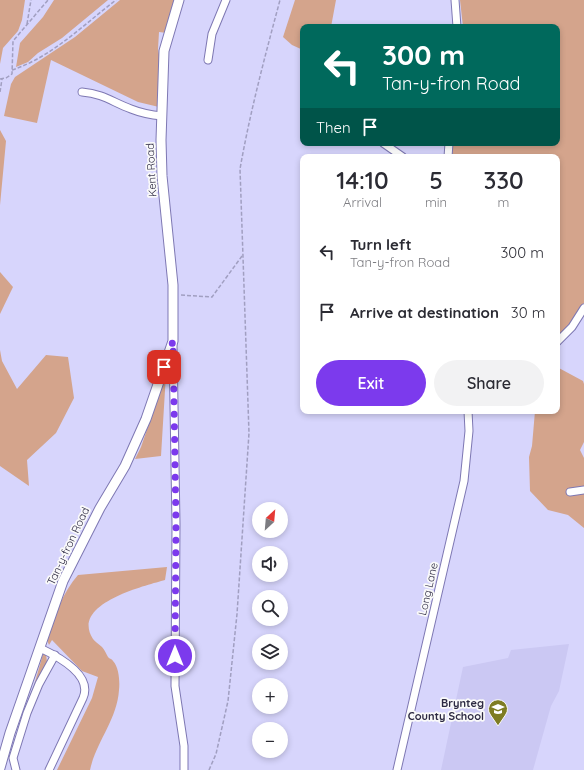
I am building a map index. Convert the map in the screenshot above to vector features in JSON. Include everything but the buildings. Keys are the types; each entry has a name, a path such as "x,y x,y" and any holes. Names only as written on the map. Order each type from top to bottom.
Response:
{"main road":[{"name":"Kent Road","path":"173,341 173,295 162,176 162,116 164,52 179,0"},
{"name":"Tan-y-fron Road","path":"0,768 10,733 63,581 100,508 125,466 146,419 173,341"}],"street":[{"path":"208,60 212,34 226,0"},
{"path":"455,0 457,24"},
{"path":"82,92 98,94 145,114 162,116"},
{"path":"387,146 399,154"},
{"path":"560,339 572,327 584,308"},
{"path":"173,341 176,524 175,686 184,746 184,770"},
{"name":"Long Lane","path":"397,770 464,480 469,431 468,414"},
{"path":"570,492 584,490"},
{"path":"40,648 55,655 82,678 86,690 49,770"},
{"path":"16,770 13,758 27,713 39,684 55,655"}],"path":[{"path":"27,24 31,0"},
{"path":"0,92 1,79 12,74 13,41 48,0"},
{"path":"12,70 25,66 72,37 90,20 116,0"},
{"path":"209,770 216,754 228,701 237,614 247,457 247,372 240,169 259,79 280,0"},
{"path":"173,295 212,297 242,256"}],"shaded area":[{"path":"0,0 25,0 22,20 18,31 3,48 0,64"},
{"path":"54,0 108,0 62,38 38,53 28,62 16,67 20,43 43,17"},
{"path":"120,0 177,0 167,33 159,32 158,49 161,65 159,107 138,102 51,60 37,123 4,116 11,84 15,77 75,37"},
{"path":"295,0 336,0 332,24 300,24 300,49 292,45 283,37"},
{"path":"460,0 584,0 584,303 564,332 560,334 560,154 452,154 453,146 560,146 560,24 463,24"},
{"path":"0,130 6,141 0,205"},
{"path":"0,272 13,287 0,314"},
{"path":"0,350 2,361 17,389 46,355 68,357 74,398 56,433 27,460 29,486 0,466"},
{"path":"560,369 583,381 584,442 580,450 584,458 584,528 568,515 548,510 530,491 529,457 532,446 535,414 560,414"},
{"path":"166,374 161,456 135,459 141,447"},
{"path":"167,567 165,580 127,592 112,599 100,607 92,616 89,627 93,639 103,648 108,657 115,664 118,671 119,690 117,701 111,721 97,750 90,770 57,770 92,698 98,677 82,671 52,640 49,645 47,640 49,632 63,597 78,575"},
{"name":"Brynteg County School","path":"569,644 559,691 551,706 533,770 441,770 463,667 508,658 511,650"},
{"path":"43,654 46,654 47,662 31,696"}],"place":[{"name":"Brynteg County School","path":"498,726"}],"route":[{"path":"164,367 173,341 176,524 175,656"}]}
